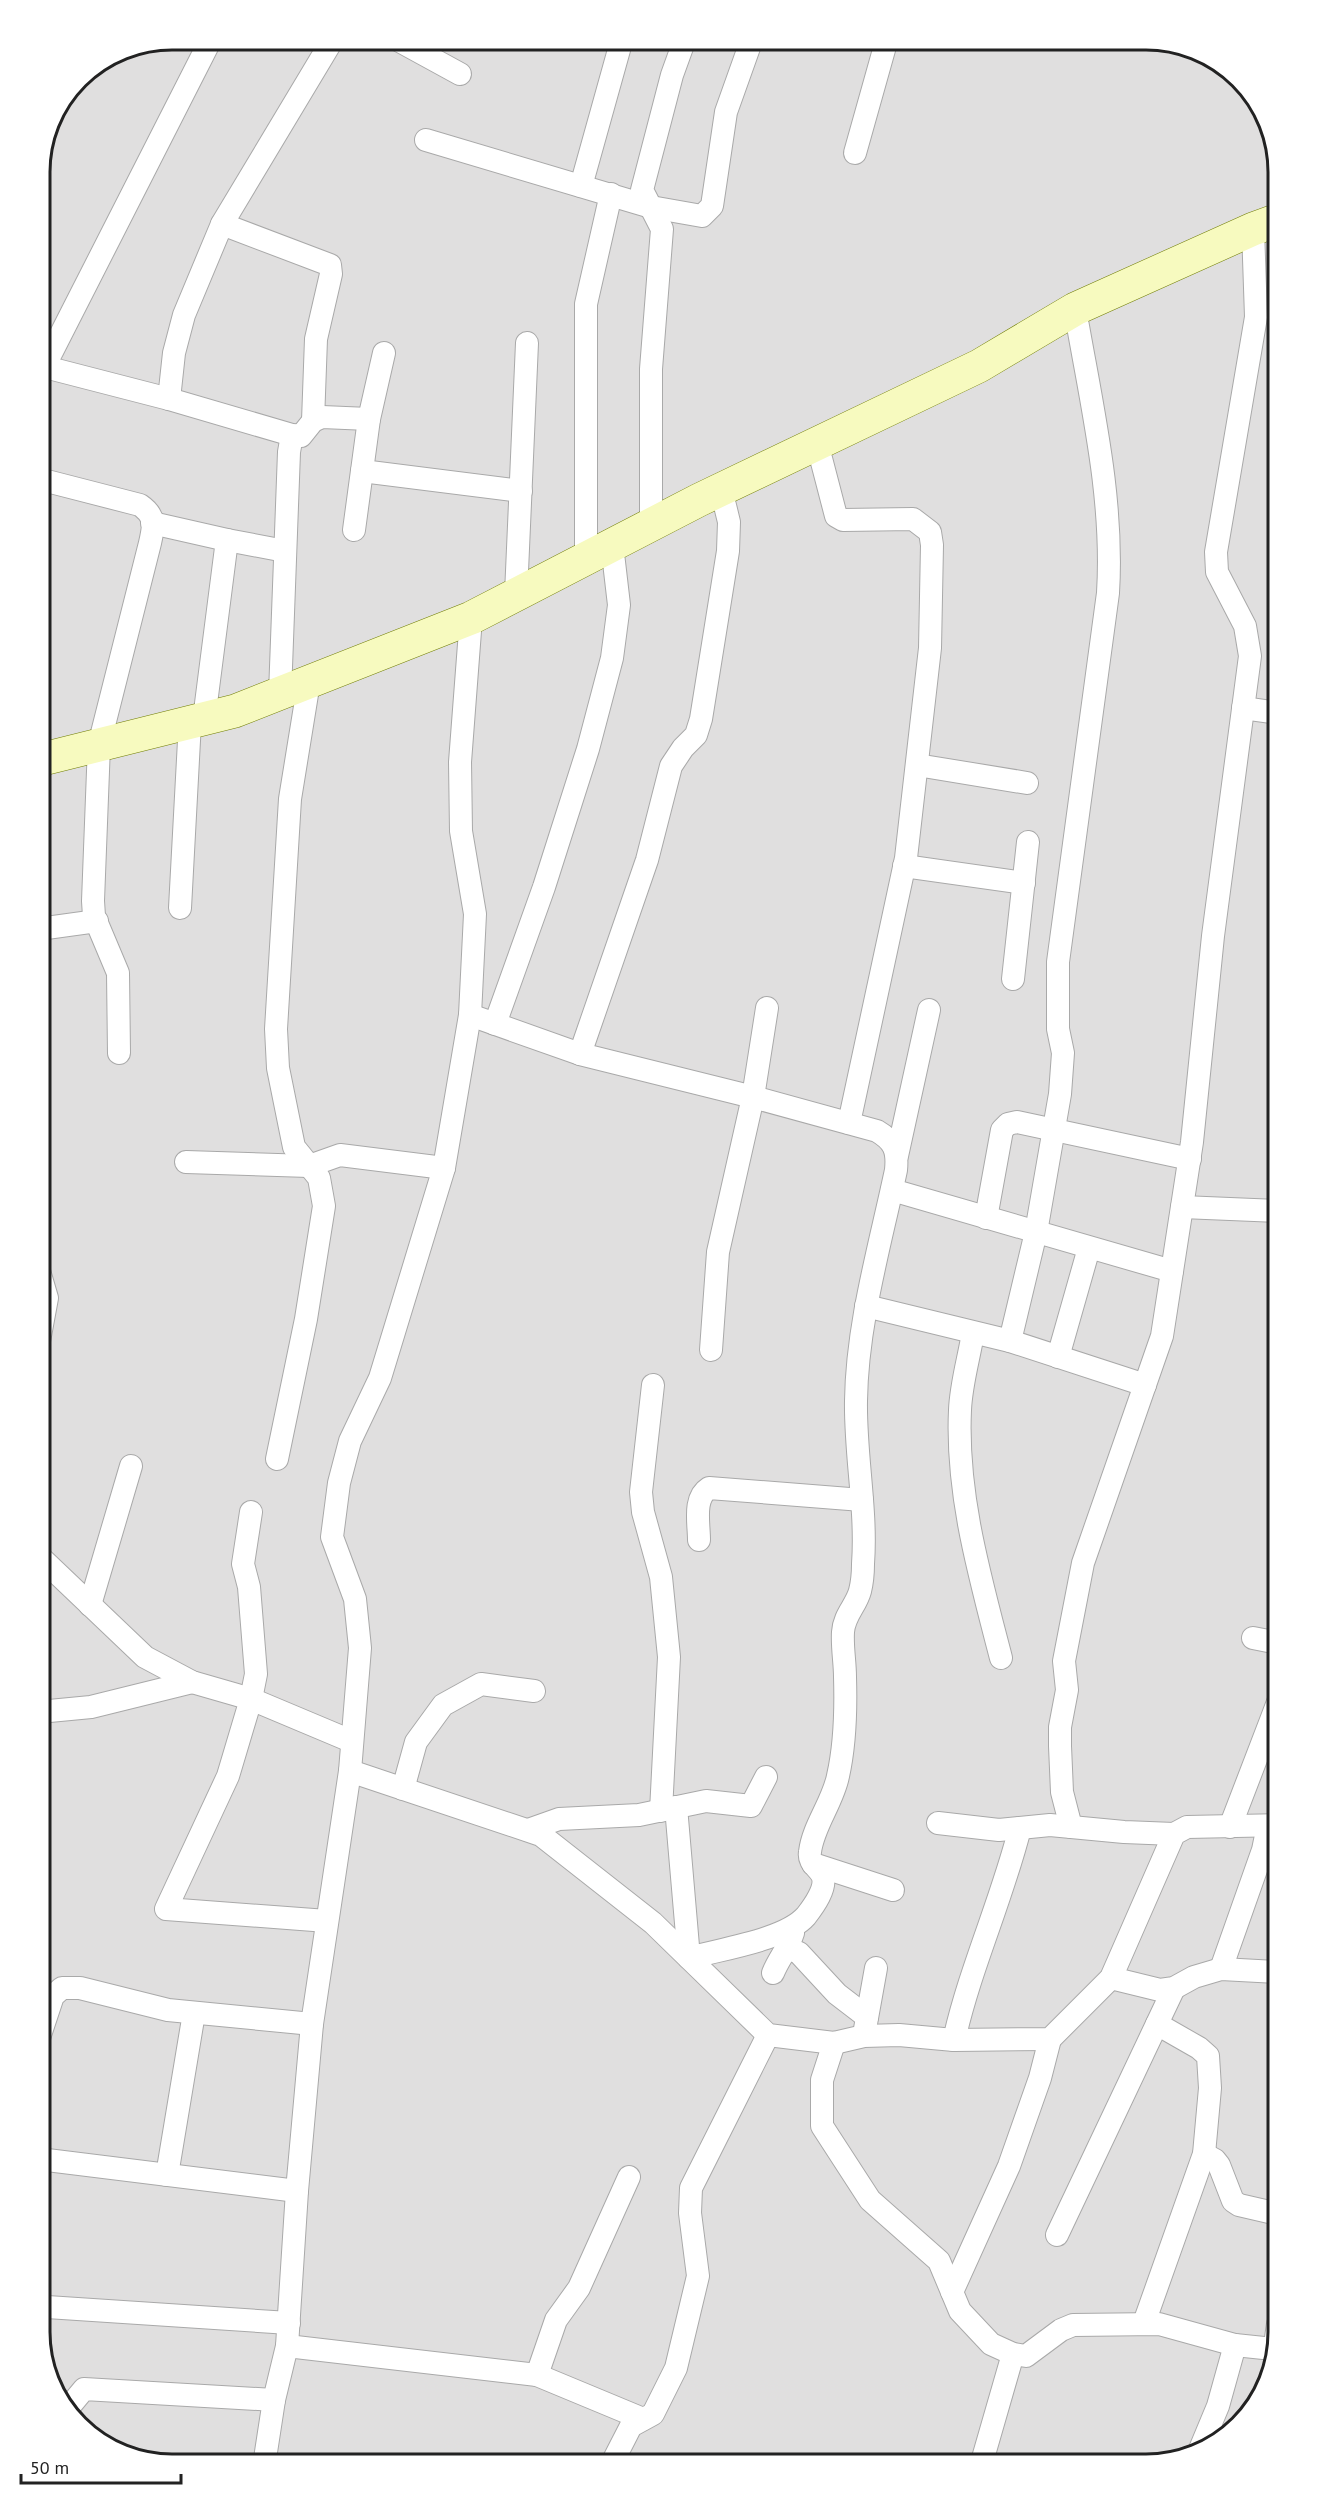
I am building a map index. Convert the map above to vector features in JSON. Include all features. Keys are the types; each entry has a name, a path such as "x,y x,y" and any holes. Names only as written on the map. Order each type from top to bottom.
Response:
{"street":[{"path":"50,356 205,50"},
{"path":"169,399 174,353 184,315 222,224 326,50"},
{"path":"416,50 460,74"},
{"path":"581,186 619,50"},
{"path":"651,525 651,369 662,229 642,190 672,75 681,50"},
{"path":"426,140 651,207 702,216 712,206 726,112 748,50"},
{"path":"855,153 883,50"},
{"path":"495,1024 544,887 588,748 612,658 619,605 599,551 586,304 610,195"},
{"path":"50,374 169,399 292,435 301,436 308,430 313,421 316,339 331,274 330,265 222,224"},
{"path":"50,757 235,711 471,618 721,489 979,366 1075,309 1265,224 1256,317 1216,552 1217,572 1245,626 1250,656 1213,936 1190,1159 1162,1336 1083,1563 1064,1661 1067,1690 1060,1727 1060,1746 1062,1792 1071,1827"},
{"path":"1010,1341 1036,1232 1060,1094 1063,1053 1058,1029 1058,962 1108,593 1110,562 1106,487 1075,309"},
{"path":"516,594 527,343"},
{"path":"354,530 369,419 384,353"},
{"path":"313,421 322,417 369,419"},
{"path":"280,694 289,452 292,435"},
{"path":"817,443 836,516 843,520 914,519 930,532 930,648 904,866 849,1123"},
{"path":"362,471 521,491"},
{"path":"50,482 140,506 150,512 152,523 150,543 99,745 93,901 97,921 118,973 119,1053"},
{"path":"580,1054 647,860 671,766 682,748 696,735 701,719 728,551 729,522 721,489"},
{"path":"152,523 285,551"},
{"path":"180,908 197,721 227,540"},
{"path":"266,2454 274,2400 287,2346 297,2191 312,2024 350,1771 360,1648 355,1599 332,1537 339,1483 350,1441 380,1378 444,1168 470,1015 476,914 462,831 460,762 471,618"},
{"path":"277,1459 306,1319 324,1206 319,1178 294,1147 278,1068 276,1029 290,799 309,682"},
{"path":"1243,708 1268,712"},
{"path":"917,765 1027,783"},
{"path":"1013,979 1028,842"},
{"path":"904,866 1024,883"},
{"path":"50,927 97,921"},
{"path":"711,1350 718,1252 753,1096 767,1008"},
{"path":"772,1972 820,1894 823,1883 823,1876 809,1855 812,1841 838,1779 842,1756 845,1677 844,1621 860,1591 863,1562 856,1400 862,1328 929,1010"},
{"path":"470,1015 580,1054 753,1096 878,1131 889,1138 895,1146 897,1156"},
{"path":"986,1218 1002,1130 1008,1124 1017,1122 1190,1159"},
{"path":"186,1162 309,1166 340,1155 444,1168"},
{"path":"892,1190 1172,1272"},
{"path":"1182,1207 1268,1211"},
{"path":"1058,1358 1089,1248"},
{"path":"866,1306 1010,1341 1145,1385"},
{"path":"973,1333 960,1407 963,1487 978,1568 1000,1658"},
{"path":"653,1385 641,1492 643,1512 656,1555 662,1586 669,1657 669,1809 689,1958"},
{"path":"90,1605 131,1466"},
{"path":"699,1540 699,1501 702,1493 709,1488 862,1500"},
{"path":"251,1512 243,1563 249,1587 256,1674 251,1700 228,1776 166,1909 327,1921"},
{"path":"50,1574 90,1605 145,1658 192,1682 251,1700 351,1741"},
{"path":"1253,1638 1268,1641"},
{"path":"50,1711 92,1707 192,1682"},
{"path":"403,1789 416,1742 443,1705 481,1684 534,1691"},
{"path":"1230,1827 1268,1728"},
{"path":"350,1771 541,1835 653,1923 768,2035 834,2043 865,2027"},
{"path":"528,1830 559,1819 639,1815 706,1801 751,1806 766,1777"},
{"path":"938,1823 999,1830 1050,1825 1174,1833 1187,1827 1268,1826"},
{"path":"954,2040 963,2002 1009,1873 1020,1828"},
{"path":"952,2292 1009,2166 1040,2078 1050,2039 1111,1978 1174,1833"},
{"path":"1221,1969 1268,1838"},
{"path":"813,1864 893,1890"},
{"path":"689,1958 786,1932 792,1937 799,1953 865,2027 899,2035 954,2040 1050,2039"},
{"path":"865,2027 876,1968"},
{"path":"1111,1978 1160,1990 1174,1988 1194,1977 1221,1969 1268,1971"},
{"path":"50,2005 53,1996 62,1988 80,1988 168,2010 312,2024"},
{"path":"1057,2235 1174,1988"},
{"path":"167,2175 194,2013"},
{"path":"1144,2324 1204,2154 1210,2088 1208,2056 1157,2024"},
{"path":"617,2454 631,2426 653,2414 675,2368 698,2276 690,2213 691,2188 768,2035"},
{"path":"834,2043 822,2080 822,2126 870,2200 939,2261 960,2312 991,2343 1013,2354 1026,2356 1060,2330 1073,2325 1159,2324 1235,2345 1266,2348"},
{"path":"1204,2154 1219,2165 1233,2201 1239,2205 1268,2212"},
{"path":"50,2160 297,2191"},
{"path":"537,2374 556,2320 579,2288 628,2177"},
{"path":"50,2307 289,2323"},
{"path":"1204,2439 1218,2406 1235,2345"},
{"path":"287,2346 537,2374 643,2419"},
{"path":"984,2454 1013,2354"},
{"path":"72,2403 84,2389 274,2400"}],"shaded area":[{"path":"163,50 1154,50 1185,56 1213,70 1242,97 1258,125 1265,148 1268,171 1268,2333 1261,2372 1247,2400 1226,2424 1207,2438 1192,2445 1169,2452 1146,2454 163,2454 132,2448 104,2434 80,2413 62,2387 56,2372 50,2341 50,163 54,140 62,117 85,85 110,66 125,59"}]}
